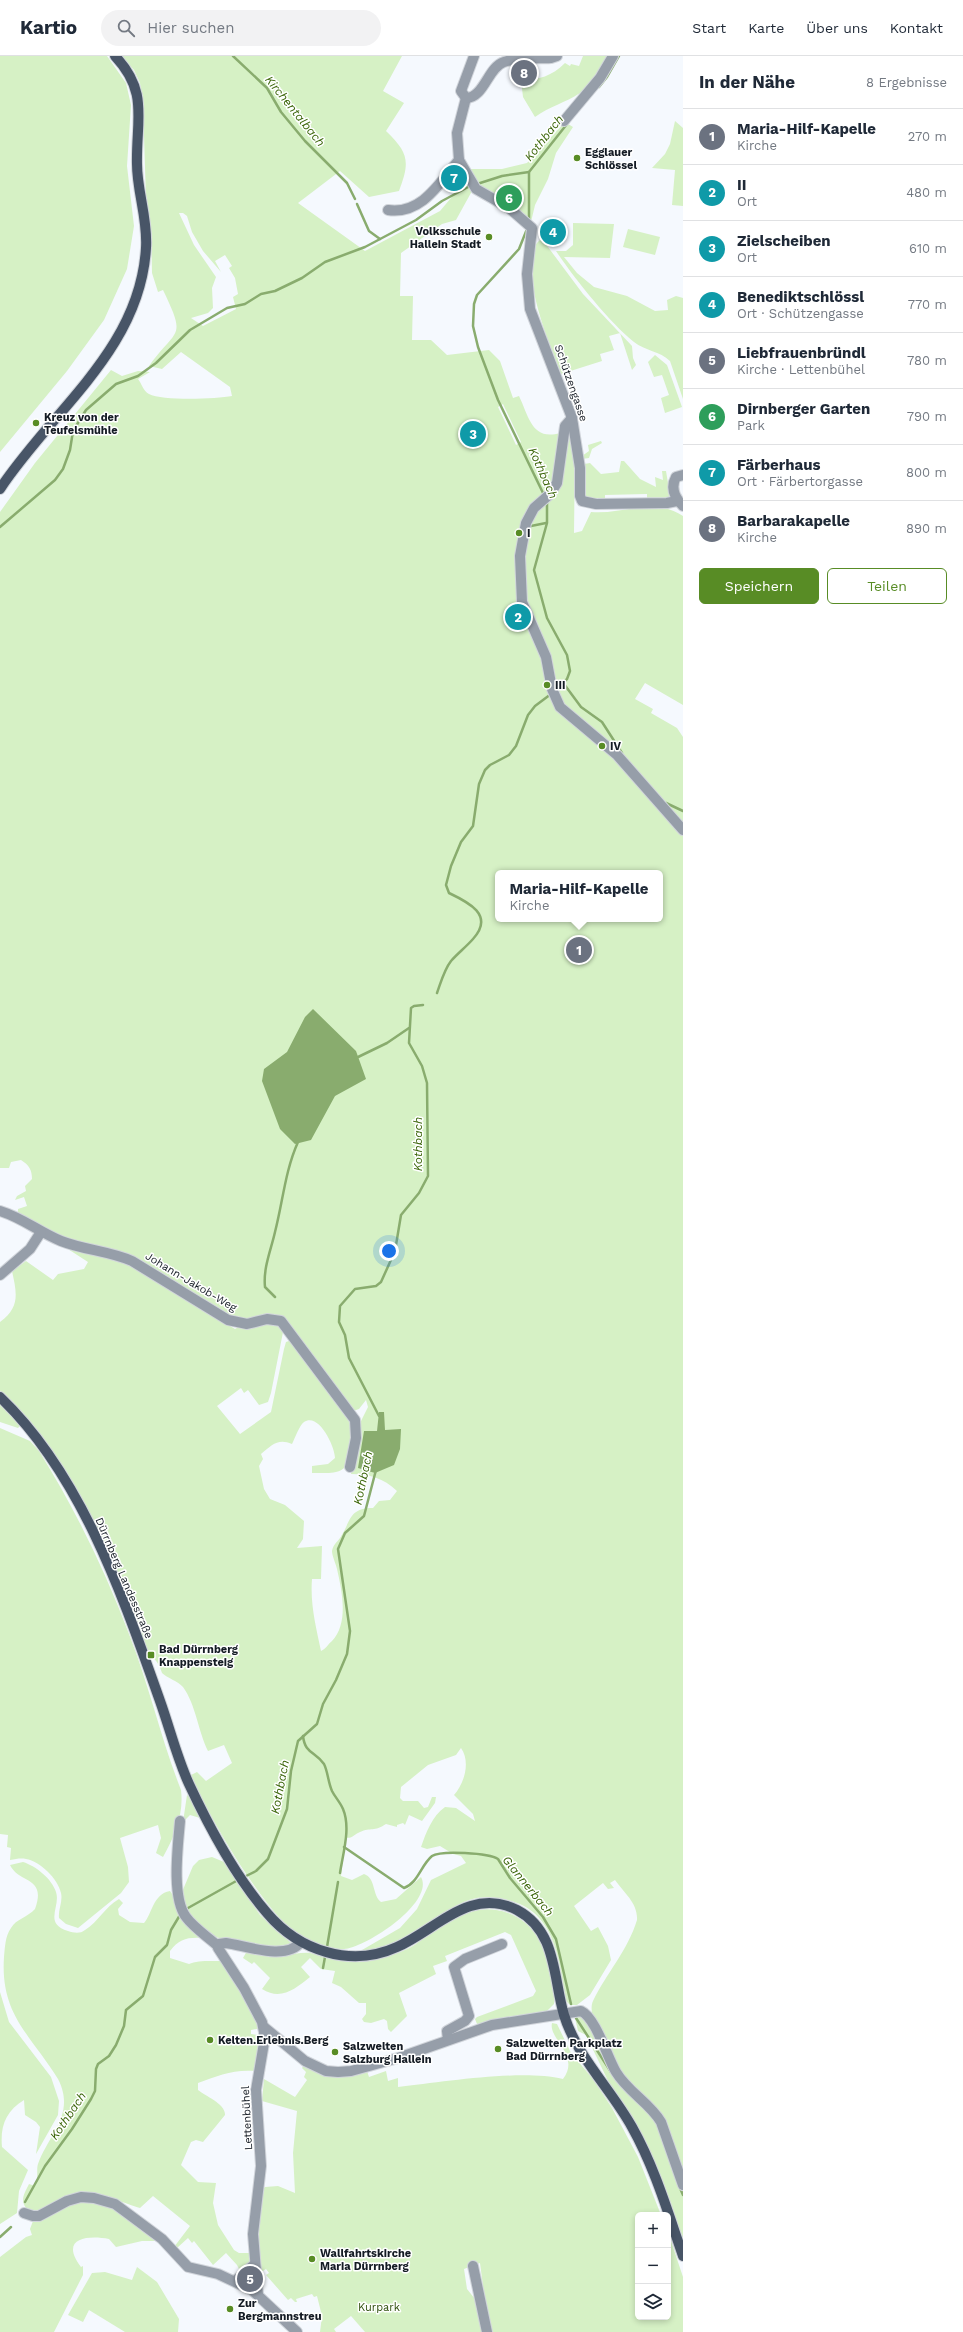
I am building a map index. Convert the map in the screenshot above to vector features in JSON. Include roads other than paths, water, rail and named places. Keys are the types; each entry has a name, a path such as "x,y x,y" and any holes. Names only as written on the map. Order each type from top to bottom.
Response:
{"main road":[{"path":"0,489 25,453 86,386 104,362 122,330 139,286 146,247 144,216 137,166 139,103 136,88 131,76 115,56"},
{"name":"Dürrnberg Landesstraße","path":"0,1397 31,1431 50,1456 84,1516 129,1616 190,1785 231,1862 255,1899 285,1932 322,1952 341,1955 361,1956 381,1953 408,1941 448,1915 466,1907 480,1904 498,1903 525,1915 543,1935 550,1949 564,2014 577,2046 631,2124 644,2148 683,2256"}],"street":[{"path":"388,210 403,210 422,202 459,160 457,133 466,98 462,91 474,56"},
{"path":"466,98 474,96 499,64 504,62 551,58 557,56"},
{"path":"564,121 600,78 613,56"},
{"name":"Schützengasse","path":"459,160 474,185 509,208 528,225 527,274 530,309 572,418 580,468 580,496 582,501 596,504 680,503"},
{"path":"572,418 565,426 559,475 546,497 534,508 525,526 520,556 522,602 546,657 552,689 556,700 566,714 597,736 618,755 683,830"},
{"path":"680,503 673,492 674,482 676,477 683,475"},
{"name":"Johann-Jakob-Weg","path":"0,1211 26,1221 41,1232 72,1245 115,1254 132,1261 228,1320 236,1323 247,1324 267,1319 281,1321 355,1420 356,1438 350,1467"},
{"path":"0,1275 30,1249 41,1232"},
{"name":"Lettenbühel","path":"180,1821 177,1875 181,1907 187,1918 218,1946 219,1951 244,1988 264,2027 264,2043 256,2090 261,2166 253,2221 258,2295"},
{"path":"218,1946 226,1943 284,1952 294,1949 301,1942"},
{"path":"448,2040 447,2031 465,2021 469,2016 454,1967 465,1959 502,1944"},
{"path":"264,2027 316,2067 338,2072 355,2070 398,2058 492,2025 540,2019 577,2010 587,2015 616,2072 627,2087 656,2114 661,2122 683,2185"},
{"path":"264,2043 272,2039 281,2041"},
{"path":"24,2213 39,2216 67,2201 82,2197 107,2201 123,2209 136,2221 162,2239 192,2269 211,2271 235,2281 258,2295 297,2332"},
{"path":"235,2281 255,2264"},
{"path":"473,2266 487,2332"}],"waterway":[{"name":"Kirchentalbach","path":"233,56 267,88 281,112 305,141 347,183 355,199"},
{"name":"Kothbach","path":"599,87 607,77 619,56"},
{"name":"Kothbach","path":"529,222 529,172 567,124"},
{"path":"477,184 502,176 529,172"},
{"path":"0,527 55,480 63,469 70,450 73,431 86,410 116,384 138,376 156,363 190,330 227,308 245,304 261,294 275,291 302,278 325,262 365,247 416,220 442,201 470,186"},
{"name":"Kirchentalbach","path":"357,204 369,231 380,239"},
{"name":"Kothbach","path":"527,229 519,249 477,295 474,304 473,326 478,347 498,400 544,495"},
{"name":"Kothbach","path":"547,501 547,523 534,570 547,618 567,655 570,671 567,679 555,691"},
{"path":"531,526 546,523"},
{"path":"564,684 581,707 602,722 622,753"},
{"name":"Kothbach","path":"437,993 449,965 473,939 479,931 481,923 480,916 476,910 471,905 449,893 446,885 451,866 461,842 473,826 479,784 485,770 490,765 509,755 516,746 528,715 535,706 551,694"},
{"path":"666,803 683,811"},
{"name":"Kothbach","path":"379,1416 349,1358 345,1335 339,1322 340,1306 355,1289 376,1286 381,1282 395,1251 401,1215 419,1193 428,1176 427,1083 422,1066 409,1043 411,1008 414,1006 423,1005"},
{"name":"Kothbach","path":"356,1058 387,1043 409,1028"},
{"name":"Kothbach","path":"275,1297 265,1287 265,1273 287,1175 298,1142"},
{"name":"Kothbach","path":"244,1877 256,1871 268,1859 287,1809 291,1771 298,1741 317,1724 323,1704 336,1680 347,1654 350,1631 338,1549 345,1533 364,1516 376,1470"},
{"name":"Glannerbach","path":"303,1736 304,1742 308,1749 324,1764 332,1791 342,1806 345,1816 346,1841 340,1873"},
{"name":"Glannerbach","path":"344,1847 404,1888 413,1882 428,1860 437,1854 476,1854 498,1859 510,1878 543,1917 556,1939 571,2004"},
{"name":"Kothbach","path":"188,1908 238,1880"},
{"path":"327,1947 338,1882"},
{"name":"Kothbach","path":"25,2202 45,2166 72,2129 91,2099 95,2091 96,2069 98,2064 109,2056 116,2045 124,2026 126,2010 143,1996 155,1957 167,1945 171,1930 180,1915"},
{"path":"323,1968 325,1957"},
{"name":"Glannerbach","path":"576,2018 611,2072"},
{"name":"Glannerbach","path":"680,2188 683,2195"},
{"name":"Kothbach","path":"0,2237 11,2227"}],"place":[{"name":"Barbarakapelle","path":"524,73"},
{"name":"Egglauer Schlössel","path":"577,158"},
{"name":"Färberhaus","path":"454,178"},
{"name":"Dirnberger Garten","path":"509,198"},
{"name":"Benediktschlössl","path":"553,232"},
{"name":"Volksschule Hallein Stadt","path":"489,237"},
{"name":"Kreuz von der Teufelsmühle","path":"36,423"},
{"name":"Zielscheiben","path":"473,434"},
{"name":"I","path":"519,533"},
{"name":"II","path":"518,617"},
{"name":"III","path":"547,685"},
{"name":"IV","path":"602,746"},
{"name":"Maria-Hilf-Kapelle","path":"579,950"},
{"name":"Bad Dürrnberg Knappensteig","path":"151,1655"},
{"name":"Kelten.Erlebnis.Berg","path":"210,2040"},
{"name":"Salzwelten Parkplatz Bad Dürrnberg","path":"498,2049"},
{"name":"Salzwelten Salzburg Hallein","path":"335,2052"},
{"name":"Wallfahrtskirche Maria Dürrnberg","path":"312,2259"},
{"name":"Liebfrauenbründl","path":"250,2279"},
{"name":"Zur Bergmannstreu","path":"230,2309"}],"park label":[{"name":"Kurpark","path":"379,2307"}]}
